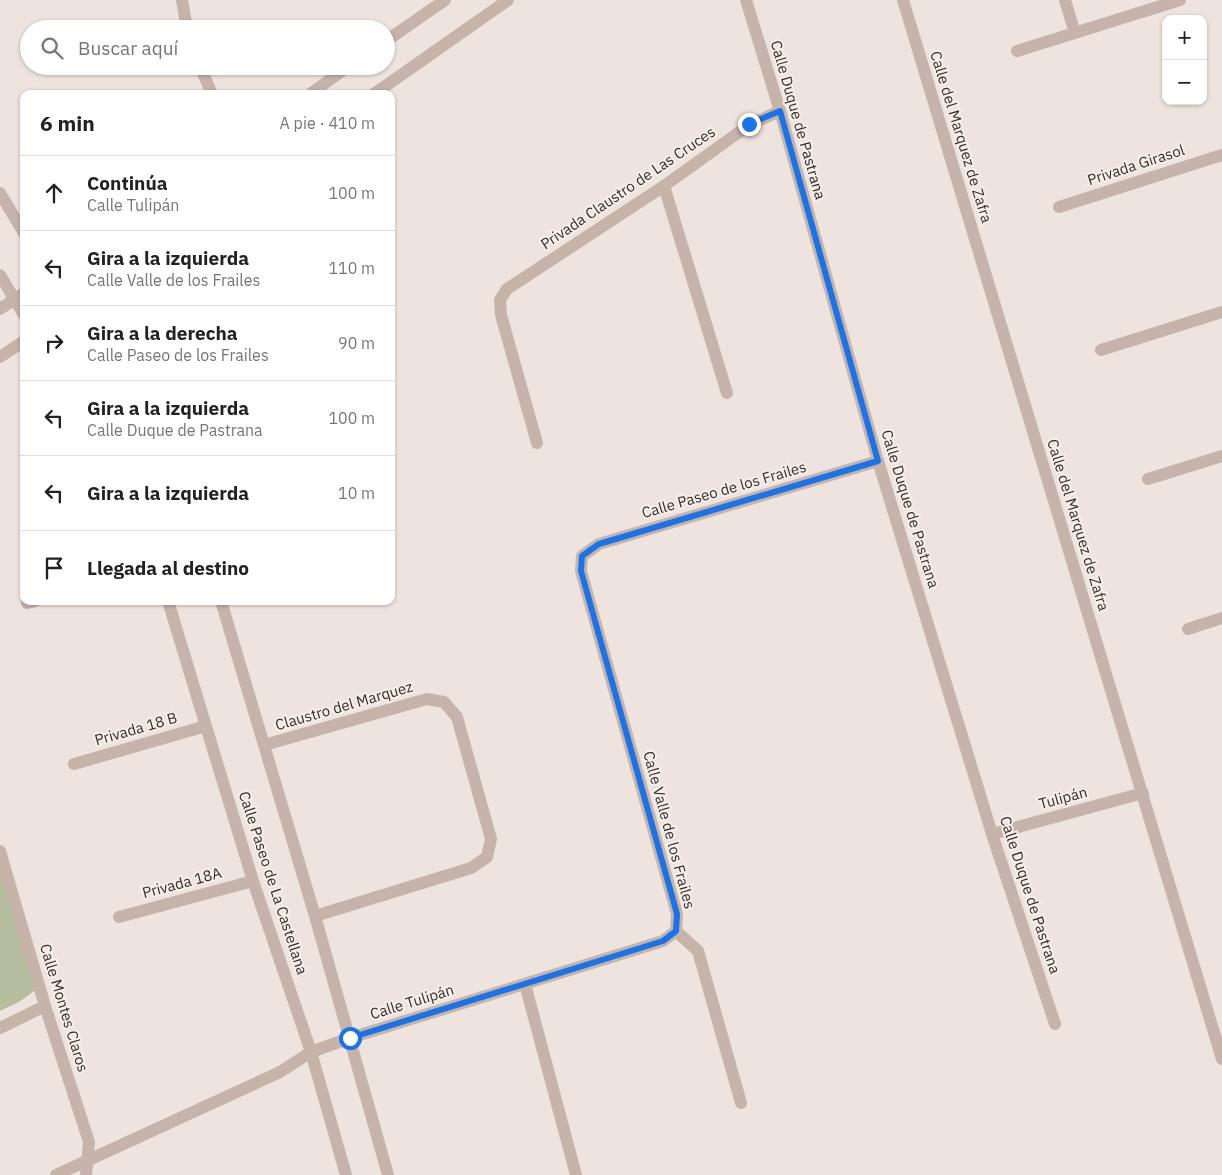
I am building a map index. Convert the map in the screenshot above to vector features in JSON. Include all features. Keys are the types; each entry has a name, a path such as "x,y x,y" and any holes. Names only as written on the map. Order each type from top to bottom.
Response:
{"street":[{"path":"182,0 185,20"},
{"path":"395,35 444,0"},
{"path":"380,90 508,0"},
{"name":"Calle Duque de Pastrana","path":"746,0 780,111 878,461 992,834 1055,1024"},
{"name":"Calle del Marquez de Zafra","path":"903,0 1222,1059"},
{"path":"1065,0 1075,33"},
{"path":"1017,52 1180,0"},
{"path":"204,75 210,90"},
{"path":"316,90 337,75"},
{"name":"Privada Claustro de Las Cruces","path":"537,443 501,315 500,300 508,289 664,186 749,124 780,111"},
{"name":"Privada Girasol","path":"1059,207 1222,155"},
{"path":"664,186 727,393"},
{"path":"0,193 20,226"},
{"path":"0,275 19,296 0,309"},
{"path":"1101,350 1222,312"},
{"path":"0,357 20,344"},
{"path":"1148,479 1222,456"},
{"name":"Calle Paseo de los Frailes","path":"582,556 599,544 878,461"},
{"name":"Calle Valle de los Frailes","path":"582,556 581,571 677,914 676,931 698,951 741,1103"},
{"name":"Calle Paseo de La Castellana","path":"169,605 253,881 310,1052 346,1175"},
{"name":"Calle Paseo de La Castellana","path":"222,605 315,916 388,1175"},
{"path":"1188,629 1222,618"},
{"name":"Claustro del Marquez","path":"264,745 427,699 444,702 457,717 491,840 488,857 471,868 315,916"},
{"name":"Privada 18 B","path":"74,764 206,726"},
{"name":"Tulipán","path":"992,834 1142,793"},
{"name":"Calle Montes Claros","path":"0,851 45,1006 89,1142 86,1175"},
{"name":"Privada 18A","path":"119,917 253,881"},
{"name":"Calle Tulipán","path":"56,1175 280,1072 310,1052 663,941 676,931"},
{"path":"525,984 576,1175"},
{"path":"0,1028 45,1006"}],"green space":[{"path":"0,867 33,976 34,991 19,1002 0,1011"}],"route":[{"path":"350,1038 663,941 676,931 677,914 581,571 582,556 599,544 878,461 780,111 749,124"}]}
